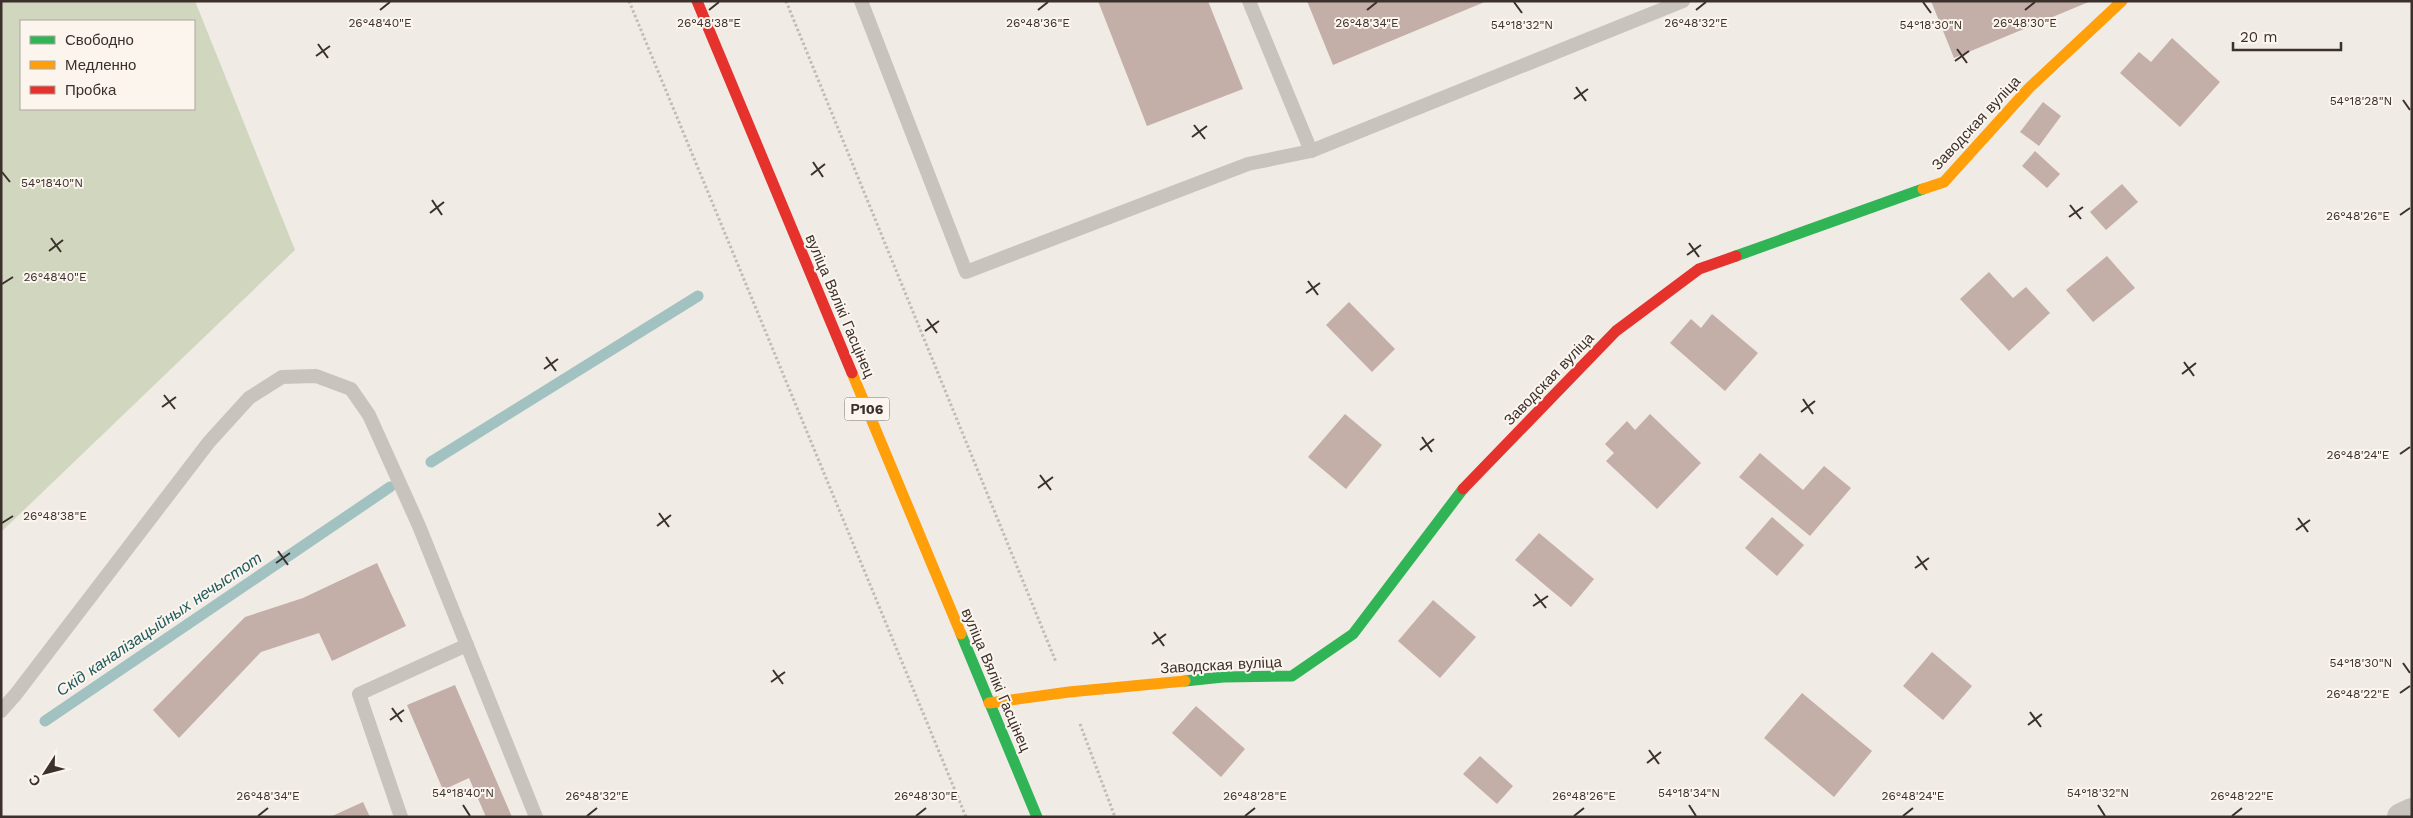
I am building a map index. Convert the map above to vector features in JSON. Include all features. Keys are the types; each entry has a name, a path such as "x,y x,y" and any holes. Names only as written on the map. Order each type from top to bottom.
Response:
{"street":[{"name":"вуліца Вялікі Гасцінец","path":"697,1 1037,817"},
{"name":"Заводская вуліца","path":"989,703 1069,692 1223,677 1292,676 1353,634 1454,498 1616,331 1699,269 1944,182 2029,88 2122,1"},
{"path":"2401,817 2412,812"}],"lane":[{"path":"861,1 966,272 1248,164 1311,151 1683,1"},
{"path":"1249,1 1311,151"},
{"path":"1,710 16,694 209,442 249,398 282,377 316,376 351,389 369,415 419,526 536,817"},
{"path":"401,817 359,694 467,645"}],"path":[{"path":"629,1 966,817"},
{"path":"786,1 1069,692 1115,817"}],"green space":[{"path":"1,1 195,1 295,250 1,532"}],"building":[{"path":"1098,1 1208,1 1243,89 1147,126"},
{"path":"1307,1 1487,1 1333,65"},
{"path":"1931,1 2091,1 1954,58"},
{"path":"2172,38 2220,82 2180,127 2120,73 2139,52 2151,62"},
{"path":"2043,102 2061,116 2039,146 2020,132"},
{"path":"2035,151 2060,174 2047,188 2022,166"},
{"path":"2122,184 2138,202 2106,230 2090,212"},
{"path":"2107,256 2135,288 2093,322 2066,290"},
{"path":"1989,272 2013,298 2026,287 2050,313 2009,351 1960,299"},
{"path":"1349,302 1395,349 1372,372 1326,325"},
{"path":"1712,314 1758,353 1725,391 1670,343 1691,319 1701,328"},
{"path":"1345,414 1382,445 1346,489 1308,457"},
{"path":"1650,414 1701,463 1657,509 1606,461 1614,453 1605,444 1627,421 1635,430"},
{"path":"1760,453 1803,490 1824,466 1851,488 1810,536 1739,477"},
{"path":"1772,517 1804,545 1777,576 1745,548"},
{"path":"1539,533 1594,579 1571,607 1515,560"},
{"path":"377,563 406,626 332,661 319,633 261,652 179,738 153,710 245,617 303,598"},
{"path":"1433,600 1476,637 1440,678 1398,641"},
{"path":"1932,652 1972,686 1943,720 1903,686"},
{"path":"455,685 512,817 486,817 469,778 443,790 407,705"},
{"path":"1802,693 1872,751 1834,797 1764,738"},
{"path":"1196,706 1245,749 1221,777 1172,733"},
{"path":"1480,756 1513,786 1497,804 1463,774"},
{"path":"363,802 370,817 330,817"}],"waterway":[{"name":"Скід каналізацыйных нечыстот","path":"431,462 698,296"},
{"name":"Скід каналізацыйных нечыстот","path":"45,721 390,487"}],"traffic: fast":[{"path":"1736,256 1923,189"},
{"path":"1185,681 1223,677 1292,676 1353,634 1463,489"},
{"path":"961,634 1037,817"}],"traffic: slow":[{"path":"1923,189 1944,182 2029,88 2122,1"},
{"path":"852,373 961,634"},
{"path":"989,703 1069,692 1185,681"}],"traffic: jam":[{"path":"697,1 852,373"},
{"path":"1463,489 1616,331 1699,269 1736,256"}]}
